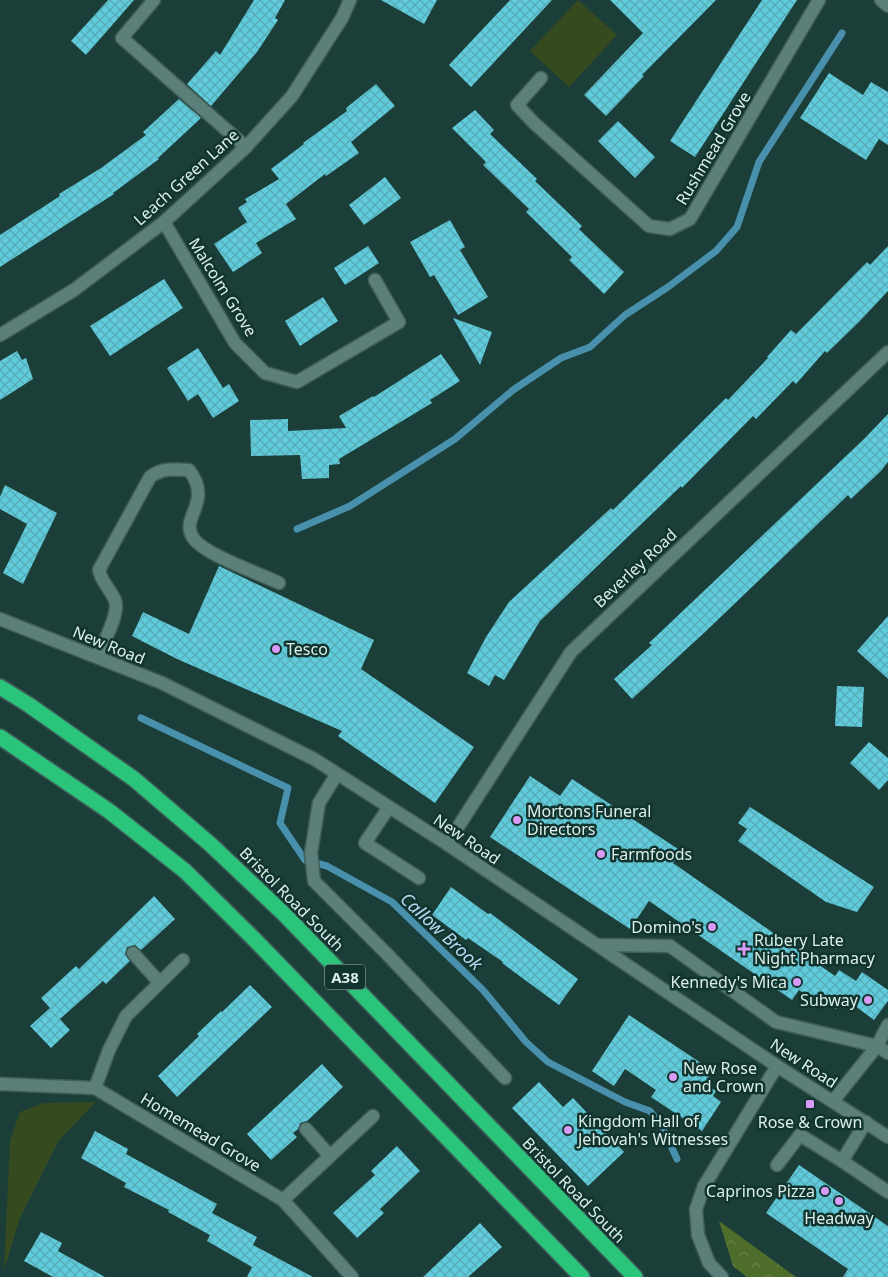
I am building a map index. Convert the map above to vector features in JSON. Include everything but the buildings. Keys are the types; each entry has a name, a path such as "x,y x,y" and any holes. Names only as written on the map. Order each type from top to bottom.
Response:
{"highway":[{"name":"Bristol Road South","path":"0,687 134,778 210,844 285,915 635,1277"},
{"name":"A38","path":"2,738 109,811 185,871 253,938 582,1277"}],"street":[{"path":"154,0 122,38 246,147"},
{"name":"Leach Green Lane","path":"0,335 74,290 164,222 246,147 292,96 342,18 350,0"},
{"name":"Rushmead Grove","path":"541,78 517,106 649,226 670,229 690,219 820,0"},
{"path":"881,0 888,6"},
{"name":"Malcolm Grove","path":"164,222 235,342 265,373 297,382 399,322 375,280"},
{"name":"Beverley Road","path":"448,844 571,652 888,352"},
{"path":"97,657 117,606 98,570 150,477 158,471 168,469 190,470 194,476 198,486 199,497 190,524 191,535 200,546 280,583"},
{"name":"New Road","path":"0,618 162,684 314,759 448,844 521,895 888,1137"},
{"path":"336,774 320,803 310,853 314,881 387,954 505,1078"},
{"path":"389,807 365,843 419,878"},
{"path":"598,945 670,946 776,1022 883,1050"},
{"path":"133,953 159,982"},
{"path":"95,1088 109,1050 126,1016 183,960"},
{"path":"833,1101 883,1050 888,1025"},
{"path":"722,1277 709,1263 698,1235 696,1209 704,1186 778,1066"},
{"name":"Homemead Grove","path":"0,1084 95,1088 283,1200 352,1277"},
{"path":"283,1200 373,1116"},
{"path":"842,1161 866,1122"},
{"path":"306,1129 330,1156"},
{"path":"777,1165 800,1135 888,1192"}],"green space":[{"path":"578,0 617,35 569,87 530,51"},
{"path":"96,1102 59,1140 20,1218 4,1270 10,1141 20,1112 44,1103"},
{"path":"719,1221 796,1277 747,1277 733,1266"}],"waterway":[{"path":"297,529 350,506 455,439 513,390 561,358 590,347 625,315 668,287 716,251 737,227 759,162 842,33"},
{"name":"Callow Brook","path":"141,718 288,788 280,823 305,860 327,866 392,902 483,990 526,1042 548,1062 625,1102 650,1111 662,1126 677,1159"}],"place":[{"name":"Tesco","path":"276,649"},
{"name":"Mortons Funeral Directors","path":"517,820"},
{"name":"Farmfoods","path":"601,854"},
{"name":"Domino's","path":"712,927"},
{"name":"Rubery Late Night Pharmacy","path":"744,949"},
{"name":"Kennedy's Mica","path":"797,982"},
{"name":"Subway","path":"868,1000"},
{"name":"New Rose and Crown","path":"673,1077"},
{"name":"Rose & Crown","path":"810,1104"},
{"name":"Kingdom Hall of Jehovah's Witnesses","path":"568,1130"},
{"name":"Caprinos Pizza","path":"825,1191"},
{"name":"Headway","path":"839,1201"}]}
